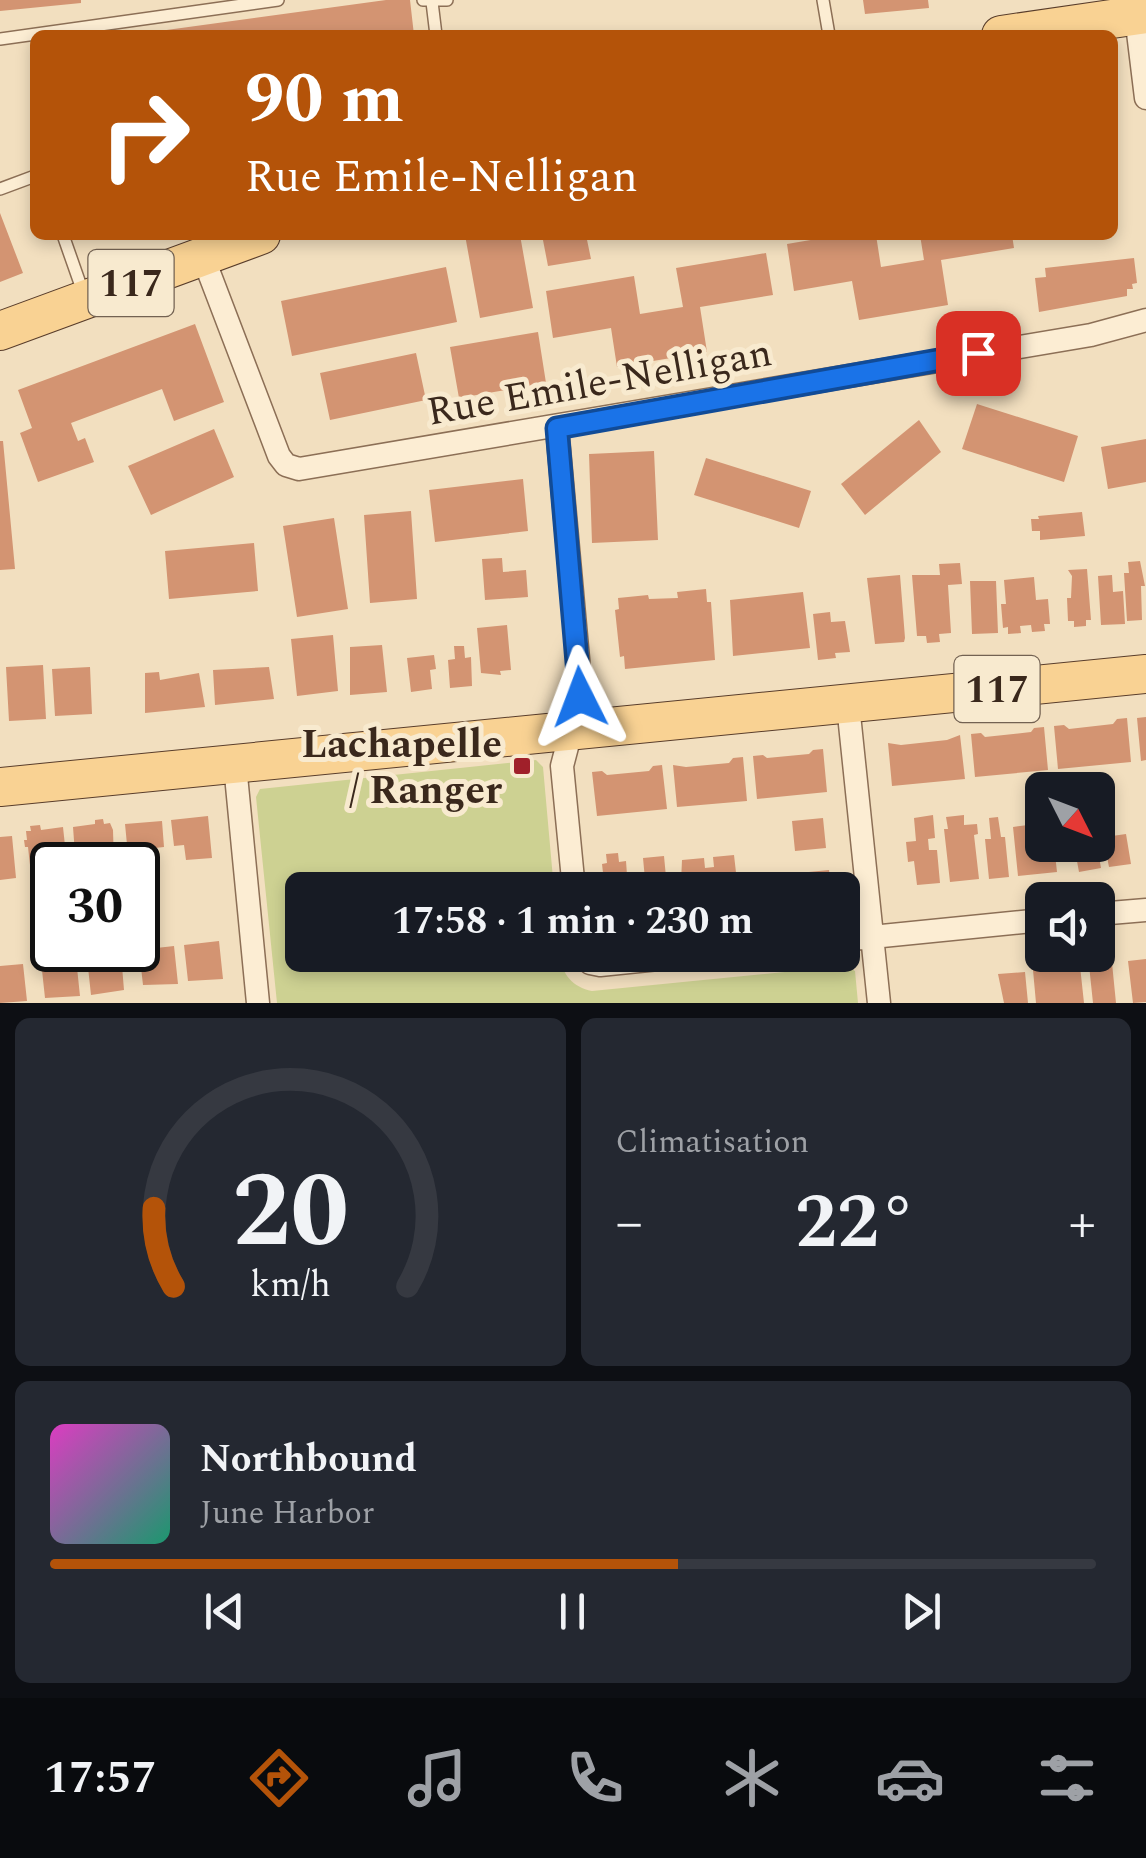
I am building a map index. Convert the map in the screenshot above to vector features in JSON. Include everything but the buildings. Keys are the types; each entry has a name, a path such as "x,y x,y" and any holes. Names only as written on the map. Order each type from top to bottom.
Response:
{"main road":[{"path":"1036,30 1141,15"},
{"name":"117","path":"0,332 249,240"},
{"name":"117","path":"0,787 1146,674"}],"street":[{"path":"1141,15 1146,98"},
{"name":"Rue Emile-Nelligan","path":"203,257 274,444 290,467 308,468 557,428 1091,335 1146,320"},
{"path":"557,428 580,680 580,697 562,766 572,872"},
{"path":"848,704 879,1003"},
{"path":"234,764 258,1003"},
{"path":"1115,913 1146,910"},
{"path":"860,938 1025,922"}],"lane":[{"path":"64,30 278,0"},
{"path":"435,30 427,1 447,0"},
{"path":"823,0 827,30"},
{"path":"0,39 30,35"},
{"path":"0,189 30,178"},
{"path":"65,240 86,300"}],"green space":[{"path":"536,760 543,767 552,872 285,872 285,972 565,972 579,986 592,991 784,972 855,972 858,1003 277,1003 256,797 260,789"}],"place":[{"name":"Lachapelle / Ranger","path":"522,766"}],"route":[{"path":"580,697 557,428 978,353"}]}
